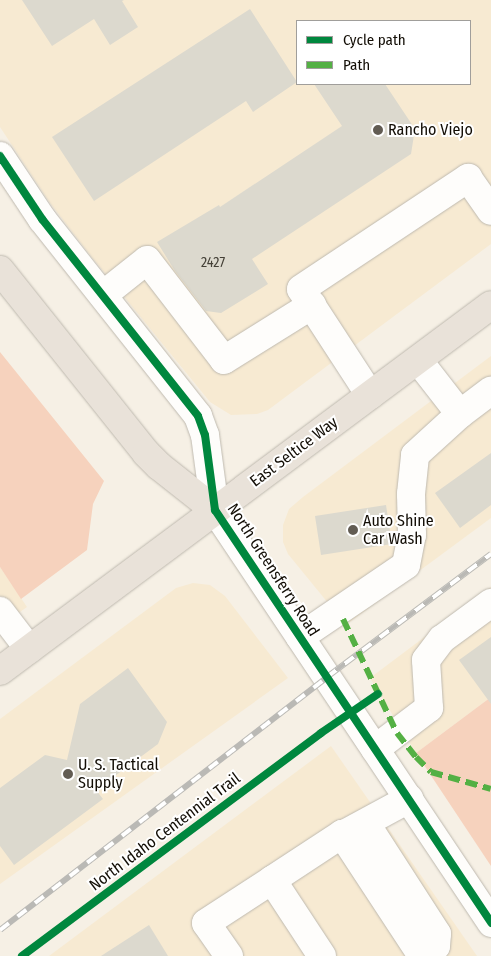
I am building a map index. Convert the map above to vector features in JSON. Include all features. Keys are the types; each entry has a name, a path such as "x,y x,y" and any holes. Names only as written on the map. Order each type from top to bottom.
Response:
{"main road":[{"name":"North Greensferry Road","path":"0,270 146,452 159,466 215,510"},
{"name":"East Seltice Way","path":"0,671 491,305"}],"street":[{"name":"North Greensferry Road","path":"0,156 42,219 198,416 205,435 215,510 491,922"},
{"path":"370,396 301,289 468,178 491,211"},
{"path":"103,295 147,260 224,360 312,305"},
{"path":"418,360 460,414"},
{"path":"300,637 406,565 412,535 411,494 415,454 460,414 491,391"},
{"path":"375,749 429,708 426,660 442,639 491,603"},
{"path":"0,611 29,648"},
{"path":"229,956 206,923 351,830 409,799"},
{"path":"351,830 423,956"},
{"path":"272,880 322,956"}],"shaded area":[{"path":"0,0 491,0 491,244 268,410 257,414 231,415 210,402 50,203 0,127"},
{"path":"0,352 104,481 93,504 87,550 21,599 0,567"},
{"path":"491,356 491,518 346,625 288,554 283,542 283,525 289,509"},
{"path":"0,567 27,607 0,626"},
{"path":"193,583 210,585 225,596 288,678 0,884 0,719 176,588"},
{"path":"491,587 491,697 416,753 370,678"},
{"path":"491,697 491,866 416,753"},
{"path":"331,746 477,956 49,956"}],"building":[{"path":"22,0 124,0 122,1 138,27 110,45 94,19 52,46"},
{"path":"250,9 296,80 296,83 253,112 246,101 94,201 52,137"},
{"path":"315,85 386,85 415,129 411,154 252,259 268,284 221,313 206,311 175,271 157,242 219,205 220,207 342,126"},
{"path":"491,453 491,505 460,528 435,493"},
{"name":"Auto Shine Car Wash","path":"386,505 392,544 321,555 315,516"},
{"path":"491,637 491,704 459,660"},
{"name":"U. S. Tactical Supply","path":"128,668 167,722 158,744 96,790 103,799 14,865 0,846 0,788 45,755 67,760 80,704"},
{"path":"149,925 168,956 101,956"}],"railway":[{"path":"0,930 327,677 491,554"}],"marked path":[{"path":"343,619 397,733 416,757 431,772 491,789"}],"cycle path":[{"path":"0,156 42,219 198,416 205,435 215,510 491,923"},
{"name":"North Idaho Centennial Trail","path":"22,956 321,733 378,694"}],"place":[{"name":"Rancho Viejo","path":"378,130"},
{"name":"Auto Shine Car Wash","path":"353,530"},
{"name":"U. S. Tactical Supply","path":"68,774"}]}
